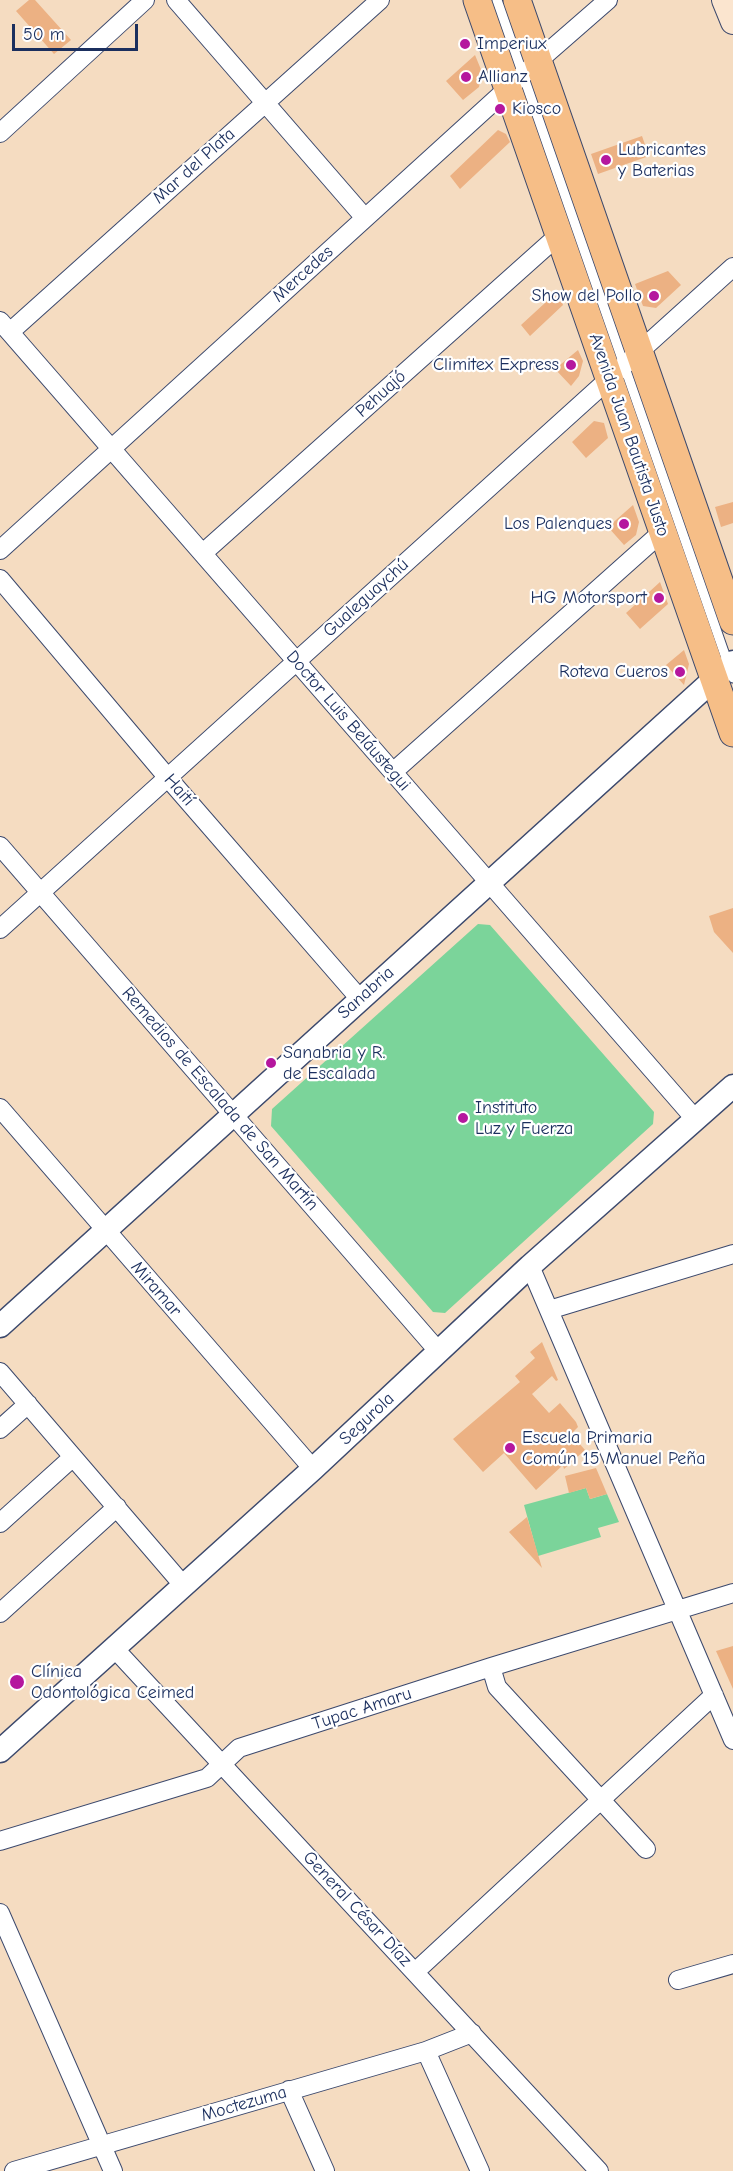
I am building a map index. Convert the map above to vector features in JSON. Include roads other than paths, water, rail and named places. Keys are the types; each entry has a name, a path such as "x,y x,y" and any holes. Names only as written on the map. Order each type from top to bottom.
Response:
{"main road":[{"name":"Avenida Juan Bautista Justo","path":"477,0 523,75 625,366 662,532 727,671 733,733"},
{"name":"Avenida Juan Bautista Justo","path":"517,0 523,75 560,234 625,366 733,621"},
{"path":"724,0 733,22"}],"street":[{"path":"0,133 145,0"},
{"path":"176,0 365,218"},
{"name":"Mar del Plata","path":"5,326 380,0"},
{"name":"Mercedes","path":"0,550 608,0"},
{"name":"Pehuajó","path":"203,554 560,234"},
{"name":"Gualeguaychú","path":"0,929 733,267"},
{"name":"Doctor Luis Beláustegui","path":"5,326 696,1120"},
{"path":"393,772 662,532"},
{"name":"Haití","path":"0,579 168,778 360,999"},
{"name":"Sanabria","path":"0,1326 360,999 727,671"},
{"name":"Remedios de Escalada de San Martín","path":"0,846 439,1352"},
{"name":"Segurola","path":"0,1751 313,1469 530,1266 733,1086"},
{"name":"Miramar","path":"0,1108 313,1469"},
{"path":"549,1310 733,1254"},
{"path":"530,1266 733,1740"},
{"path":"0,1372 183,1585"},
{"path":"0,1429 28,1404"},
{"path":"0,1523 73,1457"},
{"path":"0,1612 117,1508"},
{"name":"Tupac Amaru","path":"0,1841 207,1778 239,1748 491,1667 733,1593"},
{"name":"General César Díaz","path":"114,1648 598,2171"},
{"path":"491,1667 497,1687 646,1849"},
{"path":"415,1972 714,1695"},
{"path":"0,1913 113,2171"},
{"path":"678,1980 733,1964"},
{"name":"Moctezuma","path":"14,2171 426,2051 472,2033"},
{"path":"426,2051 480,2171"},
{"path":"289,2090 325,2171"}],"lane":[{"path":"497,0 523,75"},
{"path":"625,366 727,671"}],"place":[{"name":"Imperiux","path":"465,44"},
{"name":"Allianz","path":"466,77"},
{"name":"Kiosco","path":"500,109"},
{"name":"Lubricantes y Baterias","path":"606,160"},
{"name":"Show del Pollo","path":"654,296"},
{"name":"Climitex Express","path":"571,365"},
{"name":"Los Palenques","path":"624,524"},
{"name":"HG Motorsport","path":"659,598"},
{"name":"Roteva Cueros","path":"680,672"},
{"name":"Sanabria y R. de Escalada","path":"271,1063"},
{"name":"Instituto Luz y Fuerza","path":"463,1118"},
{"name":"Escuela Primaria Común 15 Manuel Peña","path":"510,1448"},
{"name":"Clínica Odontológica Ceimed","path":"17,1682"}]}
